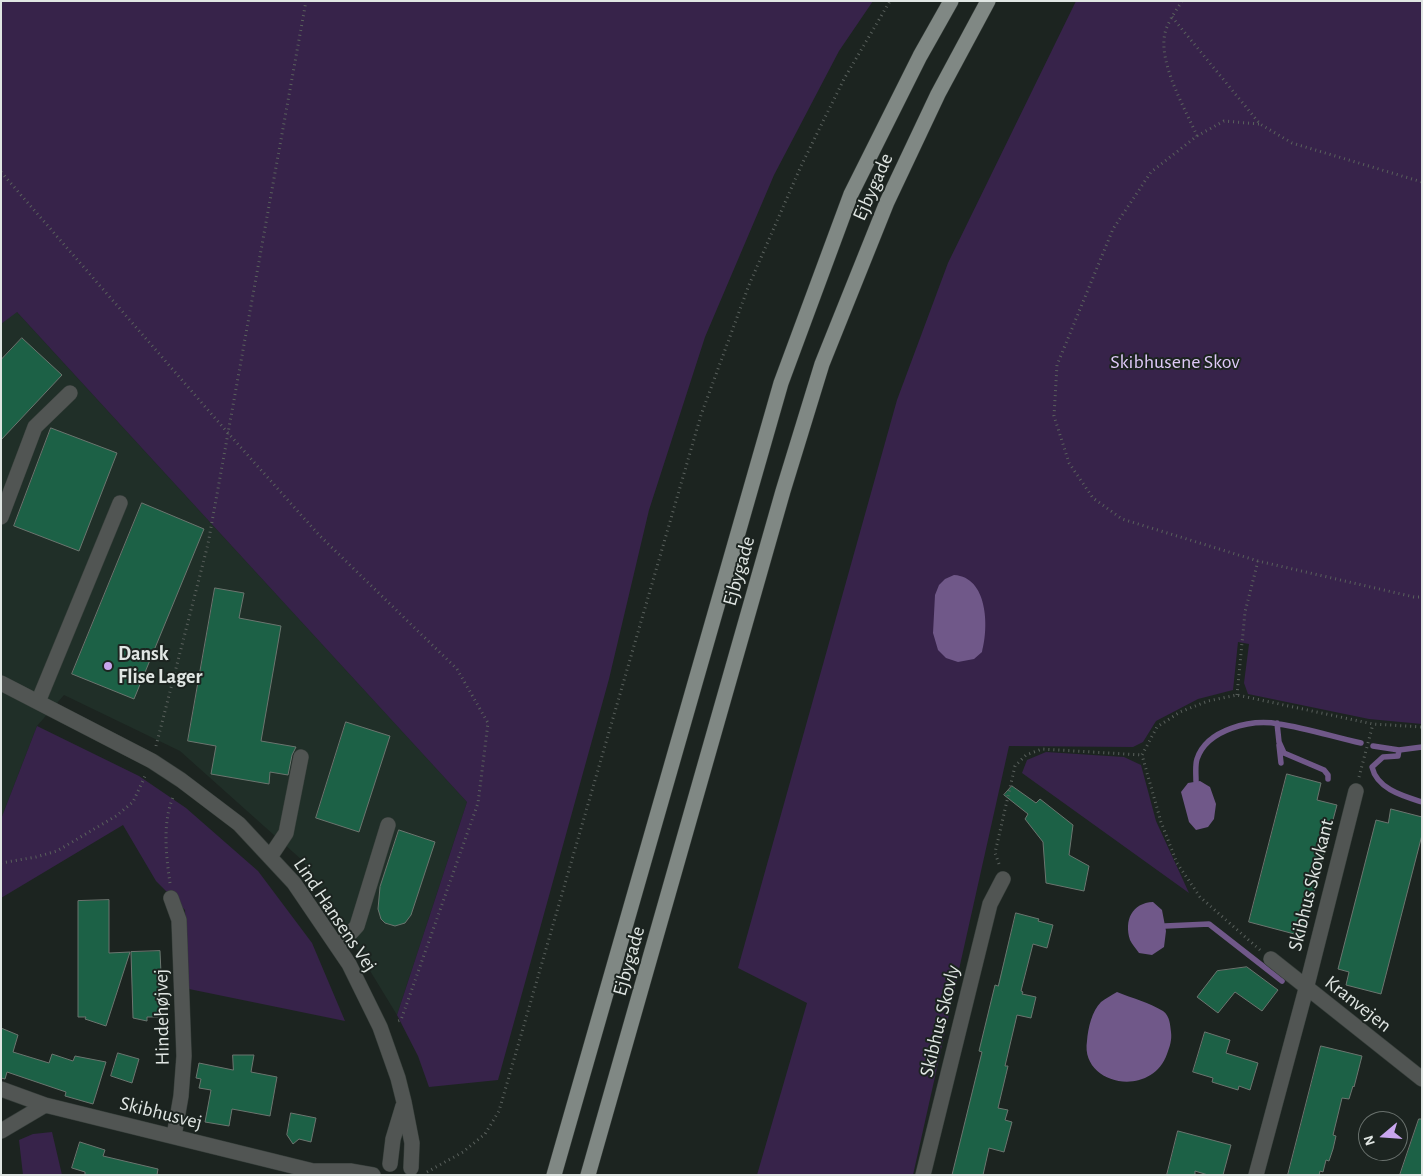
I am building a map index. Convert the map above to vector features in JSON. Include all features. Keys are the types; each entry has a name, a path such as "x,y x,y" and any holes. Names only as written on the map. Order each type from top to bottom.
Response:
{"main road":[{"name":"Ejbygade","path":"554,1175 781,383 851,194 920,56 951,1"},
{"name":"Ejbygade","path":"588,1175 777,510 822,364 888,202 938,94 988,1"}],"street":[{"path":"1,517 36,427 70,393"},
{"path":"38,702 120,502"},
{"name":"Lind Hansens Vej","path":"1,683 152,761 181,780 239,824 294,882 349,964 380,1027 398,1078 417,1173"},
{"path":"270,857 286,833 301,757"},
{"name":"Skibhus Skovkant","path":"1306,989 1356,791"},
{"path":"338,947 357,926 388,825"},
{"name":"Skibhus Skovly","path":"923,1175 990,904 1003,879"},
{"name":"Hindehøjvej","path":"171,898 179,920 184,1056 181,1096 174,1136"},
{"name":"Kranvejen","path":"1271,960 1422,1079"},
{"path":"1256,1175 1306,989"},
{"name":"Skibhusvej","path":"1,1089 45,1105 317,1173 350,1170 374,1175"},
{"path":"390,1164 393,1139 404,1102"},
{"path":"1,1131 45,1105"},
{"path":"374,1175 378,1170 390,1164 404,1165 417,1173"}],"path":[{"path":"1,863 36,858 56,851 116,816 133,802 152,761 208,544 306,1"},
{"path":"417,1173 463,1152 484,1134 499,1111 701,415 749,285 801,166 844,79 890,1"},
{"path":"1182,1 1172,17 1166,32 1166,66 1197,136"},
{"path":"1172,17 1260,124 1292,143 1422,182"},
{"path":"1260,124 1224,121 1197,136 1151,172 1113,229 1057,365 1054,416 1069,463 1093,498 1122,519 1258,562 1414,597 1422,597"},
{"path":"1,172 228,433 319,534 457,669 488,723 478,803 401,1020 380,1027"},
{"path":"1237,695 1245,612 1258,562"},
{"path":"1271,960 1200,897 1177,863 1161,822 1142,755 1157,727 1180,712 1208,701 1237,695 1373,724 1422,727"},
{"path":"1356,791 1373,724"},
{"path":"1003,879 995,853 1016,766 1026,756 1042,749 1142,755"},
{"path":"171,898 167,857 168,808 181,780"}],"shaded area":[{"path":"16,311 467,802 397,1015 303,861 180,751 64,695 37,726 1,819 1,324"},
{"path":"954,575 965,578 974,584 980,594 985,617 982,652 974,659 958,662 946,658 938,650 933,633 935,595 939,585 945,579"},
{"path":"1200,781 1210,787 1216,804 1214,819 1208,827 1196,830 1189,822 1181,792 1188,783"},
{"path":"1153,902 1162,910 1166,931 1164,947 1152,955 1139,953 1130,940 1128,926 1131,914 1135,909 1146,903"},
{"path":"1117,992 1163,1011 1167,1015 1170,1024 1170,1046 1159,1068 1147,1077 1133,1081 1118,1081 1105,1076 1094,1068 1088,1056 1087,1041 1089,1025 1093,1015 1101,1002"}],"green space":[{"path":"1,1 873,1 839,51 774,175 705,337 649,510 609,679 498,1080 429,1087 418,1056 397,1015 467,802 17,312 1,324"},
{"name":"Skibhusene Skov","path":"1076,1 1422,1 1422,724 1369,719 1248,694 1244,683 1249,644 1238,642 1233,690 1198,699 1156,721 1143,742 1133,747 1009,746 913,1175 757,1175 807,1003 738,968 897,400 948,263"},
{"path":"37,726 139,776 186,808 258,871 312,943 345,1021 189,989 185,910 156,881 123,825 1,898 1,819"},
{"path":"1046,752 1124,757 1141,765 1156,821 1189,893 1022,773 1027,760"},
{"path":"52,1132 62,1175 23,1175 19,1140 33,1134"}],"building":[{"path":"22,338 62,375 1,440 1,360"},
{"path":"51,428 117,453 79,551 14,526"},
{"path":"142,503 204,529 134,699 72,674"},
{"path":"215,588 244,593 239,618 281,626 261,741 296,747 292,755 288,775 270,772 269,784 211,774 216,746 188,741"},
{"path":"346,722 390,736 359,832 316,818"},
{"path":"1287,774 1321,783 1317,800 1337,805 1302,936 1249,922"},
{"path":"1012,786 1036,803 1040,799 1073,825 1069,855 1089,866 1084,891 1046,883 1043,842 1025,819 1028,814 1004,795"},
{"path":"1391,809 1422,817 1422,835 1381,994 1346,985 1349,972 1338,969 1376,820 1388,823"},
{"path":"399,830 435,842 411,915 405,923 395,926 385,923 381,919 378,909 380,887"},
{"path":"109,900 109,953 130,952 106,1026 85,1019 86,1017 78,1017 78,901"},
{"path":"1016,913 1053,925 1047,948 1033,944 1021,991 1023,992 1022,994 1036,997 1031,1018 1017,1015 1005,1066 1008,1066 998,1108 1008,1110 1005,1120 1012,1122 1004,1152 989,1148 983,1175 952,1175 982,1052 979,1051 995,985 998,986"},
{"path":"160,951 163,1017 147,1017 147,1021 133,1018 131,952"},
{"path":"1247,967 1278,990 1262,1011 1235,992 1218,1013 1197,997 1217,971"},
{"path":"1,1028 18,1035 13,1052 49,1063 52,1054 73,1061 75,1056 106,1062 93,1104 65,1096 66,1092 7,1072 5,1079 1,1078"},
{"path":"1205,1032 1230,1040 1226,1053 1258,1063 1250,1090 1239,1086 1238,1090 1212,1082 1213,1078 1193,1072"},
{"path":"1321,1046 1362,1056 1349,1099 1342,1098 1333,1135 1336,1136 1333,1149 1329,1161 1326,1160 1323,1172 1320,1171 1319,1175 1288,1175"},
{"path":"118,1053 139,1059 132,1083 111,1076"},
{"path":"233,1055 254,1055 251,1072 277,1077 270,1116 232,1109 229,1126 205,1122 211,1090 199,1088 201,1079 196,1078 199,1063 233,1070"},
{"path":"291,1113 316,1118 311,1142 299,1139 293,1144 287,1135"},
{"path":"1419,1119 1422,1119 1422,1175 1400,1175 1405,1161 1408,1161 1408,1151"},
{"path":"1178,1131 1231,1145 1223,1175 1208,1175 1195,1171 1195,1175 1167,1175"},
{"path":"80,1142 105,1150 103,1156 158,1169 157,1175 85,1175 85,1172 72,1168"}],"waterway":[{"path":"1196,781 1196,761 1202,749 1220,733 1243,725 1256,723 1279,724 1361,743"},
{"path":"1277,723 1279,742 1284,753 1324,770 1328,775 1328,779"},
{"path":"1279,745 1281,763"},
{"path":"1373,746 1399,750 1422,747"},
{"path":"1399,750 1398,756 1383,757 1372,767 1375,775 1379,781 1392,791 1422,802"},
{"path":"1165,926 1209,924 1282,981"}],"place":[{"name":"Dansk Flise Lager","path":"108,666"}]}
